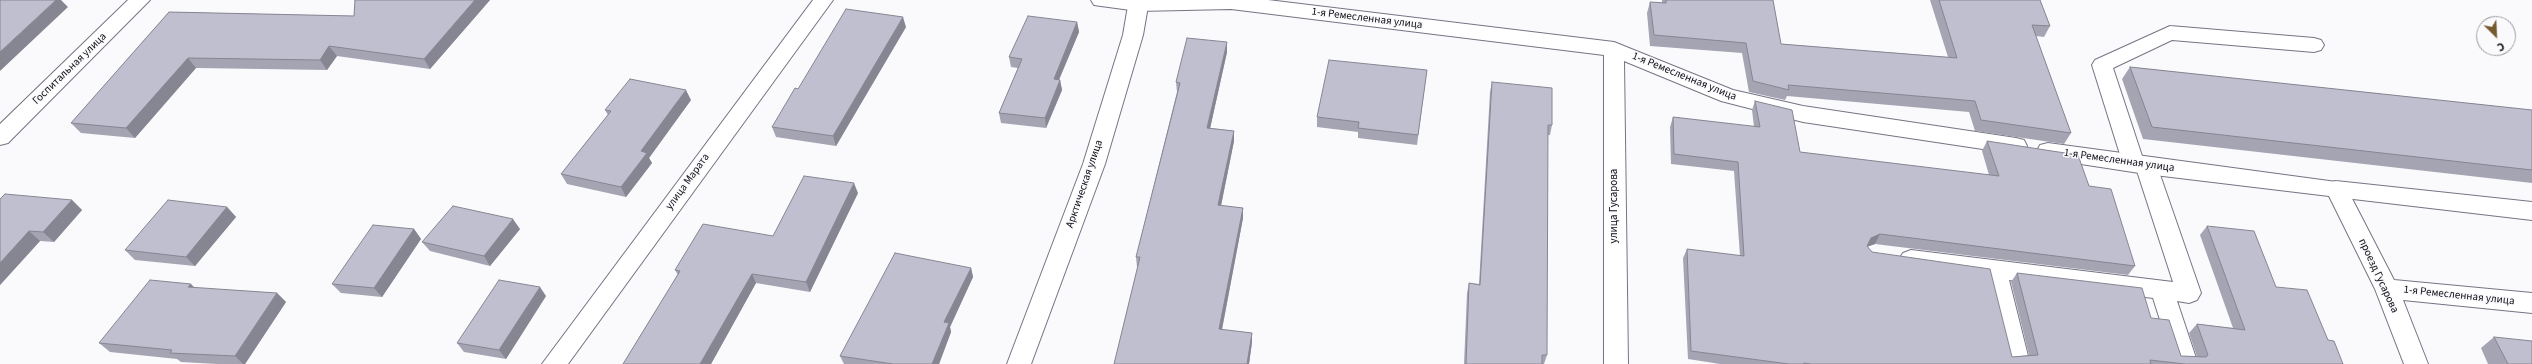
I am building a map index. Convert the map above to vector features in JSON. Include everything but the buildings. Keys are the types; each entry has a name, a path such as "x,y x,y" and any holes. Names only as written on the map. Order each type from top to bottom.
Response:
{"street":[{"name":"Госпитальная улица","path":"0,137 140,0"},
{"name":"улица Марата","path":"554,364 823,0"},
{"name":"1-я Ремесленная улица","path":"1101,0 1138,2 1231,2 1614,49 1728,96 1803,114 2140,165 2532,211"},
{"name":"Арктическая улица","path":"1019,364 1094,164 1133,35 1138,2"},
{"path":"1890,256 2189,293 2102,65 2170,33 2314,45"},
{"name":"улица Гусарова","path":"1614,49 1616,364"},
{"name":"проезд Гусарова","path":"2336,189 2387,289 2416,364"},
{"path":"1995,269 2018,364"},
{"name":"1-я Ремесленная улица","path":"2387,289 2532,303"},
{"path":"2162,290 2186,364"}]}
